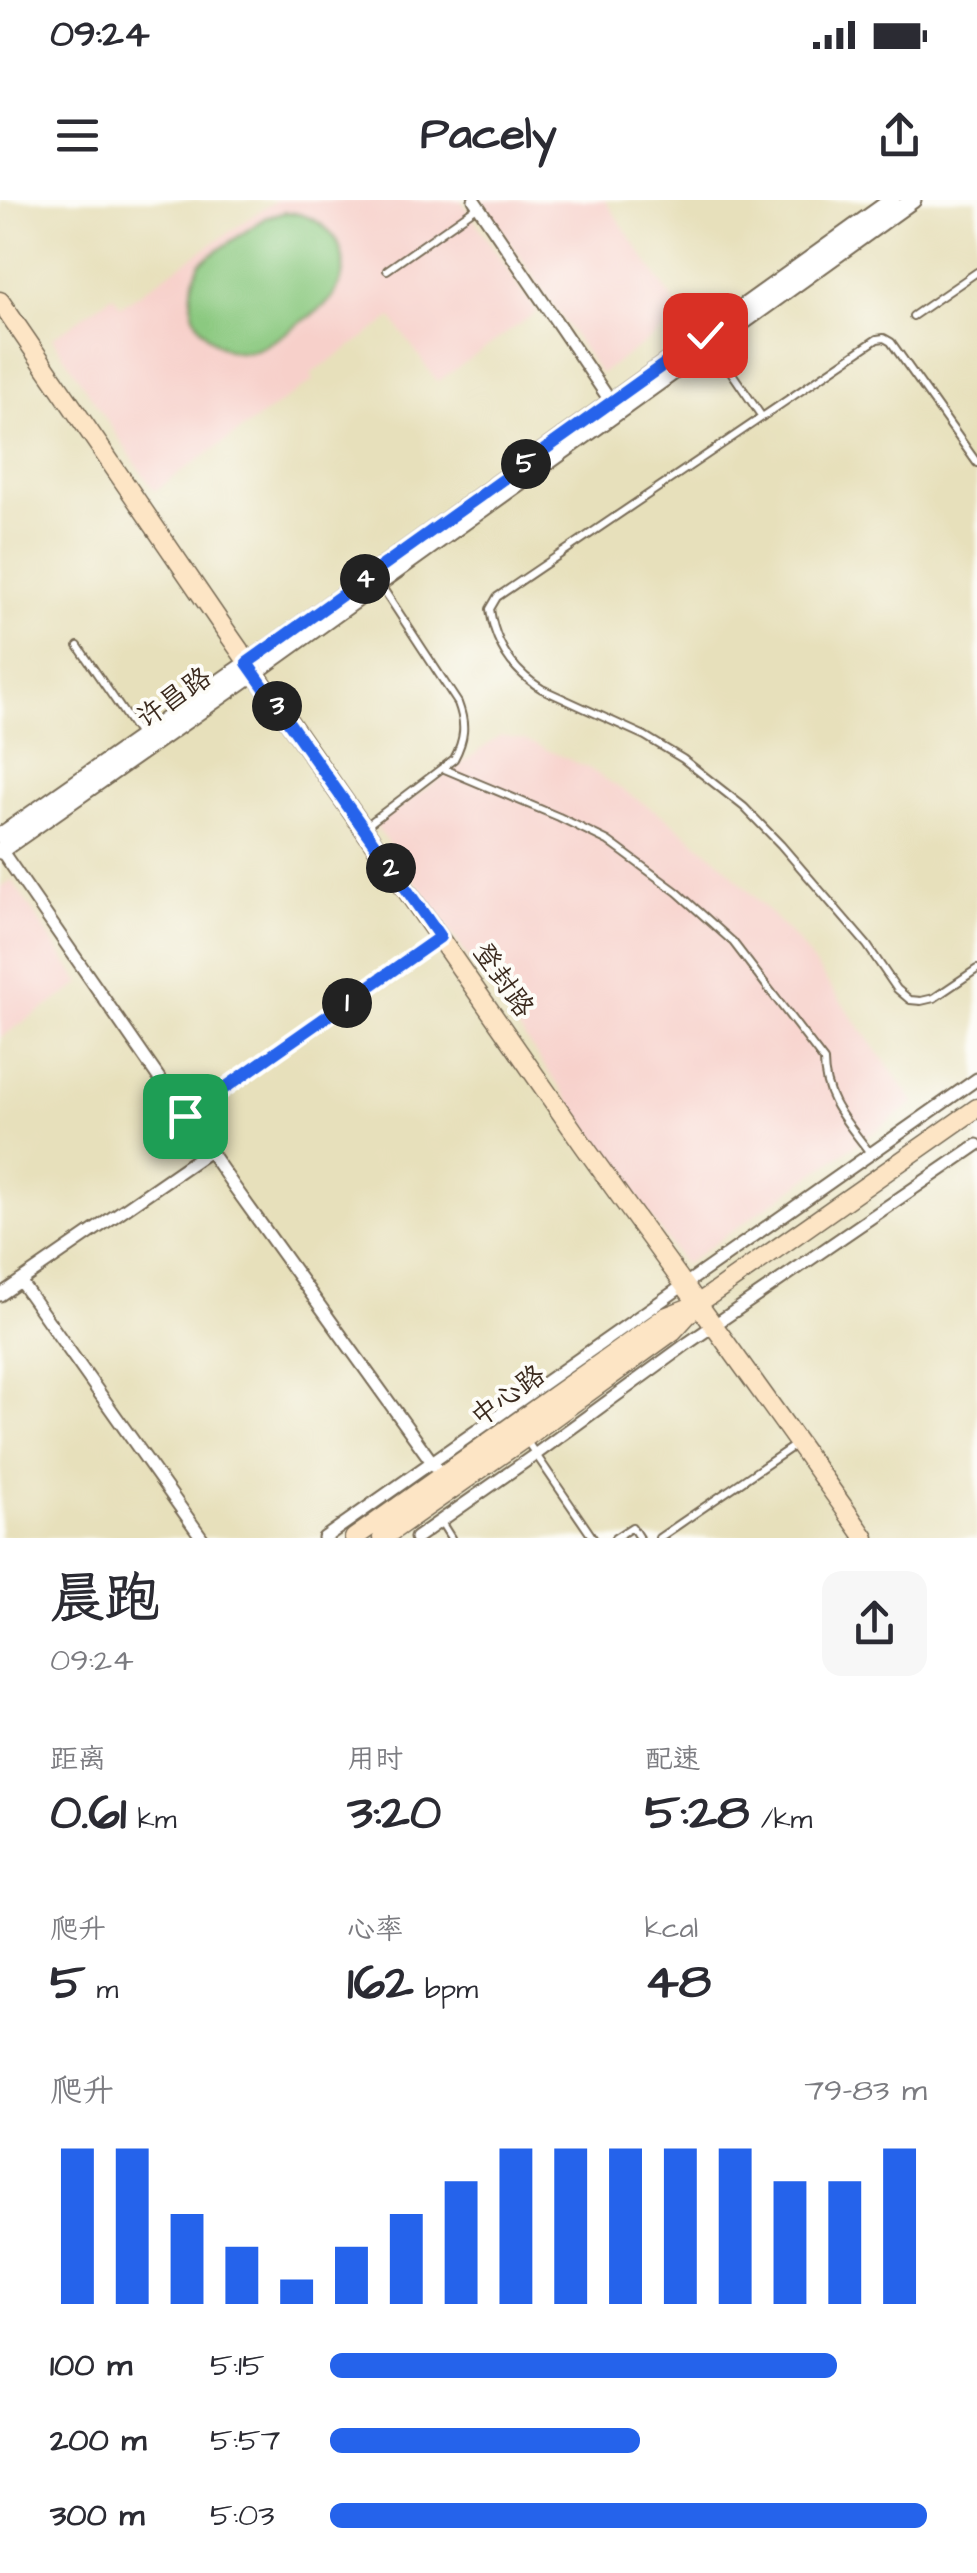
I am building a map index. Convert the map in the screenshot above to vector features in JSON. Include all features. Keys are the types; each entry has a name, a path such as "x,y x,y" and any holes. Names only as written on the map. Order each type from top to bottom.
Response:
{"main road":[{"name":"登封路","path":"0,301 250,668 696,1305 865,1538"},
{"name":"中心路","path":"382,1538 531,1446 673,1331 696,1305 977,1108"},
{"name":"中心路","path":"354,1538 438,1470 665,1317 696,1305"}],"street":[{"name":"许昌路","path":"0,850 892,200"},
{"name":"许昌路","path":"0,836 141,738 380,583 913,200"},
{"path":"476,203 612,402"},
{"path":"0,850 438,1470"},
{"path":"185,1116 440,937"},
{"path":"324,1538 438,1470 683,1286 977,1079"},
{"path":"416,1538 531,1446 977,1145"},
{"path":"0,1295 209,1150"},
{"path":"20,1281 202,1538"}],"lane":[{"path":"387,270 476,203"},
{"path":"913,316 977,272"},
{"path":"977,464 890,342 877,338 496,597 490,610 507,656 528,680 645,736 683,759 744,806 867,945 890,980 910,1000 934,998 977,969"},
{"path":"712,344 762,417"},
{"path":"363,828 454,759 462,744 464,718 380,583"},
{"path":"78,646 141,738"},
{"path":"442,768 608,841 709,919 733,942 824,1062 824,1078 832,1101 870,1154"},
{"path":"659,1538 799,1442"},
{"path":"531,1446 593,1538"},
{"path":"440,1521 451,1538"},
{"path":"616,1538 632,1527 639,1538"}],"shaded area":[{"path":"276,200 461,200 537,312 437,382 392,318 311,374 314,380 154,491 52,338 113,295 121,306"},
{"path":"481,200 605,200 684,316 600,374"},
{"path":"500,736 525,740 588,768 668,819 721,862 798,942 915,1103 684,1265 375,825"},
{"path":"12,880 81,984 0,1038 0,887"}],"green space":[{"path":"286,212 315,220 326,228 341,251 342,278 324,306 277,339 254,350 231,351 206,334 195,317 192,290 200,263 265,218"}],"route":[{"path":"185,1116 440,937 247,663 705,335"}]}
